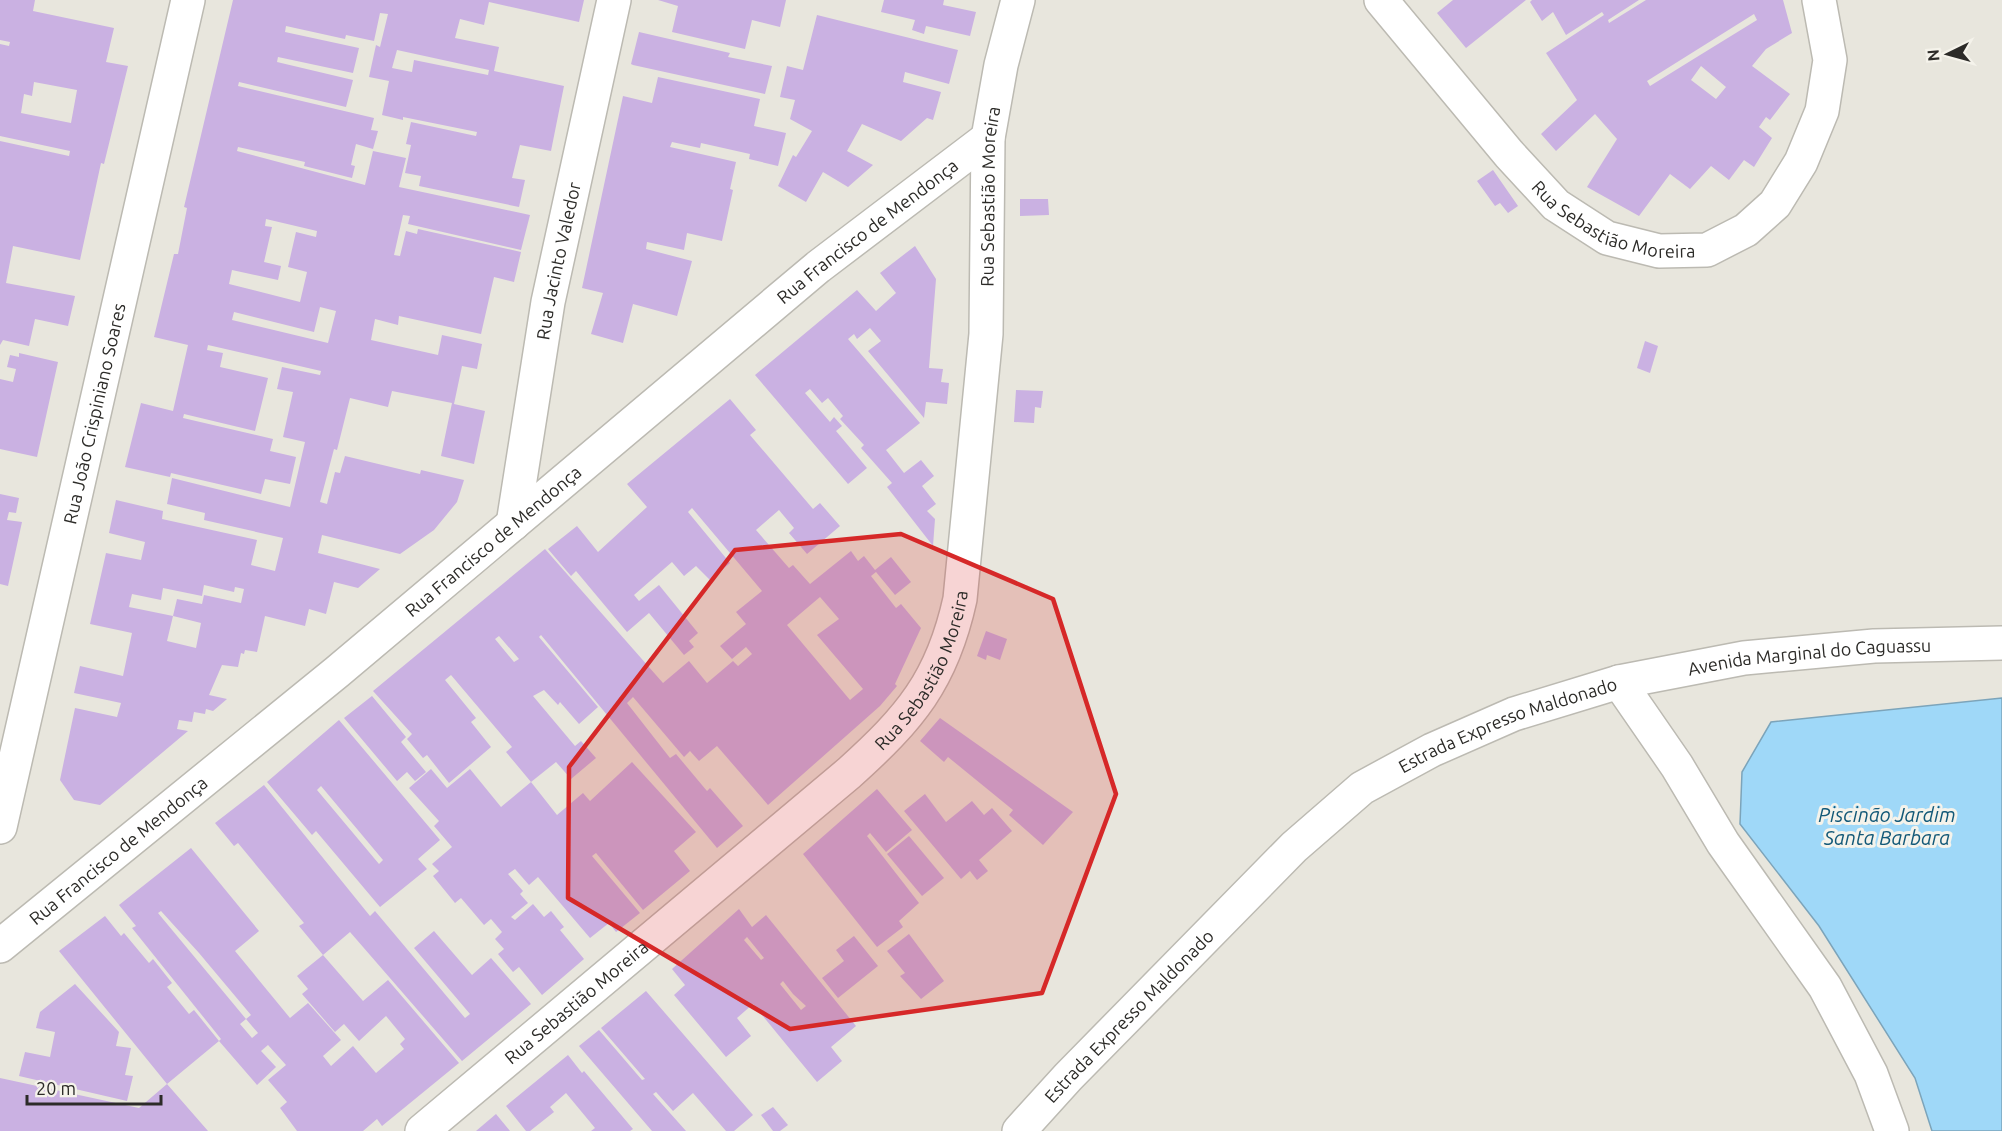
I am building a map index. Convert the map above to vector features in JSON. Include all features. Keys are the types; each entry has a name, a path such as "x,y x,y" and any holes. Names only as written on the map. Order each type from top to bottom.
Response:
{"street":[{"name":"Rua João Crispiniano Soares","path":"0,827 188,0"},
{"name":"Rua Jacinto Valedor","path":"513,524 548,302 614,0"},
{"name":"Rua Sebastião Moreira","path":"422,1131 849,773 892,734 921,699 930,682 952,634 960,599 986,334 988,138 1001,65 1018,0"},
{"name":"Rua Sebastião Moreira","path":"1381,0 1509,154 1556,204 1606,238 1659,251 1707,250 1746,230 1775,204 1802,162 1822,111 1830,60 1819,0"},
{"name":"Rua Francisco de Mendonça","path":"0,946 513,524 818,267 988,138"},
{"name":"Avenida Marginal do Caguassu","path":"1619,682 1768,656 1874,646 2002,643"},
{"name":"Estrada Expresso Maldonado","path":"1019,1131 1068,1077 1294,847 1362,788 1432,750 1514,714 1619,682 1677,766 1723,843 1825,987 1871,1074 1892,1131"}],"highlighted area":[{"path":"901,534 1053,599 1116,794 1042,993 790,1029 568,898 569,767 735,550"}],"water":[{"name":"Piscinão Jardim Santa Barbara","path":"2002,698 2002,1131 1932,1131 1915,1078 1819,926 1740,824 1742,772 1771,722"}],"building":[{"path":"0,0 35,0 33,11 114,28 106,62 128,66 104,164 101,163 80,260 13,246 6,283 75,296 68,326 35,319 29,346 3,340 0,345 0,141 69,156 70,151 0,136 0,44 9,46 10,42 0,40","holes":["34,82 77,90 71,123 21,113 24,94 32,96"]},
{"path":"233,0 584,0 579,22 489,2 484,25 460,19 455,38 499,47 494,71 564,86 551,151 520,145 512,178 525,180 519,207 419,186 421,176 405,173 411,145 406,144 411,122 476,136 477,132 382,115 389,81 369,77 376,45 380,47 388,14 380,13 374,41 346,35 345,39 286,26 285,32 359,48 353,73 278,57 277,62 353,80 346,107 239,82 238,86 374,118 371,130 378,131 373,149 356,144 351,165 355,166 352,178 304,166 305,162 238,147 237,151 365,185 373,151 406,158 399,187 530,215 521,250 408,224 410,216 403,215 394,255 400,256 406,231 417,234 418,229 521,252 514,282 494,277 481,334 399,316 398,325 375,319 371,340 438,355 442,335 482,344 477,369 462,366 454,404 485,411 474,464 441,456 452,403 392,391 388,407 350,398 337,450 334,449 320,502 327,504 335,472 340,473 345,456 420,474 421,470 464,480 457,502 434,530 400,554 322,535 318,553 380,569 358,588 334,582 326,614 309,609 305,626 265,616 257,652 245,650 244,654 241,653 238,667 222,665 209,695 227,699 213,711 206,709 205,714 194,712 192,722 179,720 177,729 188,731 100,805 74,800 60,780 75,708 117,717 121,703 74,693 80,666 123,676 132,633 90,624 106,553 141,560 145,542 109,533 116,500 163,511 162,519 257,540 251,565 275,571 283,538 204,520 205,513 167,504 172,478 290,507 305,442 283,437 293,392 277,389 282,367 320,375 321,371 208,345 207,350 223,353 220,367 268,378 255,431 184,414 183,418 273,439 270,451 296,457 290,484 265,479 261,494 171,473 170,477 125,467 141,403 173,411 188,345 154,337 174,254 178,254 187,208 184,207","holes":["397,50 489,70 488,75 414,60 412,72 392,68","266,219 317,231 316,237 296,232 288,267 307,272 300,302 229,284 232,270 278,280 281,266 264,262 272,227 265,226","320,307 336,311 328,343 232,320 234,312 314,332","204,585 234,592 235,587 244,589 241,603 204,595 202,604 177,599 173,616 129,607 132,594 161,600 163,588 202,596","173,616 201,623 196,648 167,641"]},
{"path":"658,0 786,0 780,27 752,20 745,49 672,32 678,6"},
{"path":"884,0 944,0 943,5 976,12 970,36 926,26 924,34 912,30 915,20 881,12"},
{"path":"1453,0 1526,0 1466,48 1437,13"},
{"path":"1532,0 1639,0 1608,20 1609,23 1646,0 1783,0 1792,33 1766,49 1752,66 1790,94 1770,120 1766,117 1759,127 1772,138 1754,167 1744,160 1729,180 1711,166 1690,189 1670,174 1639,216 1587,187 1617,139 1595,114 1556,151 1541,134 1577,100 1546,53 1604,15 1602,12 1566,35 1553,12 1542,21 1530,2","holes":["1754,14 1757,20 1650,86 1647,81","1701,66 1726,87 1716,99 1691,80"]},
{"path":"817,15 958,50 949,84 905,72 903,82 941,92 933,120 927,118 901,141 862,124 847,151 873,165 848,187 823,172 806,202 778,186 793,155 796,157 812,131 790,119 795,100 780,97 787,66 803,70"},
{"path":"639,32 730,53 728,57 772,66 765,94 633,65 631,64"},
{"path":"658,77 760,99 754,126 786,133 778,166 749,159 750,154 701,143 700,148 672,142 670,147 736,162 730,189 733,190 722,241 687,233 684,250 647,242 646,249 692,261 677,316 633,304 623,343 591,334 603,293 582,288 623,96 652,103"},
{"path":"1493,170 1518,206 1508,213 1500,203 1495,206 1477,181"},
{"path":"1020,199 1048,199 1049,215 1020,216"},
{"path":"915,246 936,279 929,368 943,369 941,382 949,383 947,404 926,402 924,418 868,351 881,341 870,328 857,339 854,334 848,339 920,423 886,450 904,473 921,460 934,476 922,486 936,504 927,511 935,519 933,546 887,487 892,483 861,448 864,445 840,419 843,416 828,398 822,403 810,389 805,393 830,422 834,417 842,426 836,431 867,468 848,484 755,375 857,290 876,311 896,293 880,273"},
{"path":"1645,341 1658,346 1650,373 1637,368"},
{"path":"19,353 58,362 37,457 0,449 0,379 13,382 16,369 7,367 10,355 19,357"},
{"path":"1016,390 1043,391 1041,408 1035,407 1034,423 1014,422"},
{"path":"730,399 756,430 750,435 813,509 820,503 840,526 807,554 789,533 794,528 779,510 756,530 789,568 793,565 810,584 851,551 858,561 864,556 875,570 891,557 911,582 895,595 876,572 871,576 896,608 901,604 921,628 895,684 897,686 880,706 768,805 717,746 699,761 690,751 684,757 633,697 627,703 670,758 676,754 707,791 710,788 743,826 717,848 541,635 539,637 598,707 579,724 560,702 558,705 544,690 533,696 575,746 581,741 596,758 571,779 556,762 531,782 506,752 512,747 451,675 445,680 476,718 471,722 491,747 449,783 427,755 423,758 407,739 412,734 373,691 545,549 663,683 689,661 707,683 733,661 738,666 752,654 746,647 732,659 720,646 746,624 736,612 762,591 692,508 688,512 730,563 710,580 696,566 684,576 672,562 634,595 639,601 659,585 698,633 689,641 694,647 684,655 649,613 627,632 576,571 571,576 548,549 577,526 598,552 647,507 627,484","holes":["820,597 839,619 817,635 863,689 850,700 787,625","499,636 519,659 514,662 495,639"]},
{"path":"0,494 19,498 16,513 9,512 7,520 22,522 8,586 0,584"},
{"path":"986,631 1007,639 1000,660 987,655 986,660 977,656"},
{"path":"372,696 406,737 401,742 426,772 415,781 407,772 397,781 344,718"},
{"path":"940,718 1073,812 1043,845 1009,815 1013,810 948,757 944,762 920,741"},
{"path":"339,720 440,840 418,859 427,869 380,907 316,831 312,835 267,782","holes":["321,786 383,860 379,864 317,790"]},
{"path":"632,762 696,832 674,851 690,871 643,910 596,853 592,856 640,913 616,932 609,923 590,938 538,877 529,885 515,869 508,874 523,891 520,894 528,903 511,917 515,920 533,904 544,917 551,911 564,927 560,930 584,959 542,995 519,967 513,972 498,954 504,949 495,939 502,932 491,919 484,925 461,898 455,903 433,876 439,871 432,864 452,847 434,826 439,821 409,788 431,769 447,788 470,769 501,807 531,782 557,815 583,793 590,801"},
{"path":"264,785 370,916 375,911 465,1018 470,1014 414,948 434,931 472,975 491,958 531,1004 462,1061 350,932 323,955 299,926 304,923 238,843 234,846 215,823"},
{"path":"877,789 912,830 886,852 870,833 867,836 919,903 899,921 903,927 877,947 803,854"},
{"path":"925,794 946,822 972,801 984,815 992,808 1012,831 979,860 988,871 977,880 970,871 961,879 904,811"},
{"path":"909,836 944,878 922,896 887,854"},
{"path":"191,848 259,931 235,951 290,1018 308,1003 341,1040 323,1056 331,1066 353,1046 376,1073 404,1049 400,1044 405,1039 386,1016 359,1041 344,1024 335,1032 302,994 308,989 297,976 323,955 363,1001 388,980 459,1063 382,1126 377,1119 363,1131 297,1131 280,1108 287,1102 268,1080 286,1065 268,1045 261,1051 276,1067 257,1085 219,1041 221,1039 132,928 136,926 119,905","holes":["161,911 251,1015 246,1019 158,913","246,1019 258,1033 252,1038 240,1024"]},
{"path":"739,909 752,927 766,915 856,1026 831,1047 842,1061 817,1082 753,1004 737,1018 751,1036 726,1057 674,995 685,985 672,969","holes":["747,937 764,958 761,960 744,940","783,981 806,1006 801,1010 780,984"]},
{"path":"105,916 121,936 124,933 149,963 153,959 172,983 167,987 189,1014 194,1010 219,1041 167,1084 59,951"},
{"path":"909,934 944,981 921,999 900,976 905,973 887,951"},
{"path":"854,936 878,966 838,998 822,978 844,961 836,950"},
{"path":"75,984 119,1032 116,1046 131,1048 125,1075 133,1076 127,1101 19,1076 25,1052 50,1057 55,1032 36,1028 40,1012"},
{"path":"646,991 753,1115 734,1131 726,1131 693,1093 673,1111 656,1092 653,1094 686,1131 652,1131 579,1046 599,1030 642,1080 645,1079 601,1028"},
{"path":"568,1055 633,1129 630,1131 591,1131 595,1128 566,1093 550,1107 554,1112 530,1131 526,1131 506,1106"},
{"path":"0,1078 139,1108 167,1084 208,1131 0,1131"},
{"path":"773,1107 788,1125 780,1131 773,1131 761,1115"},
{"path":"496,1114 510,1131 476,1131"}]}
